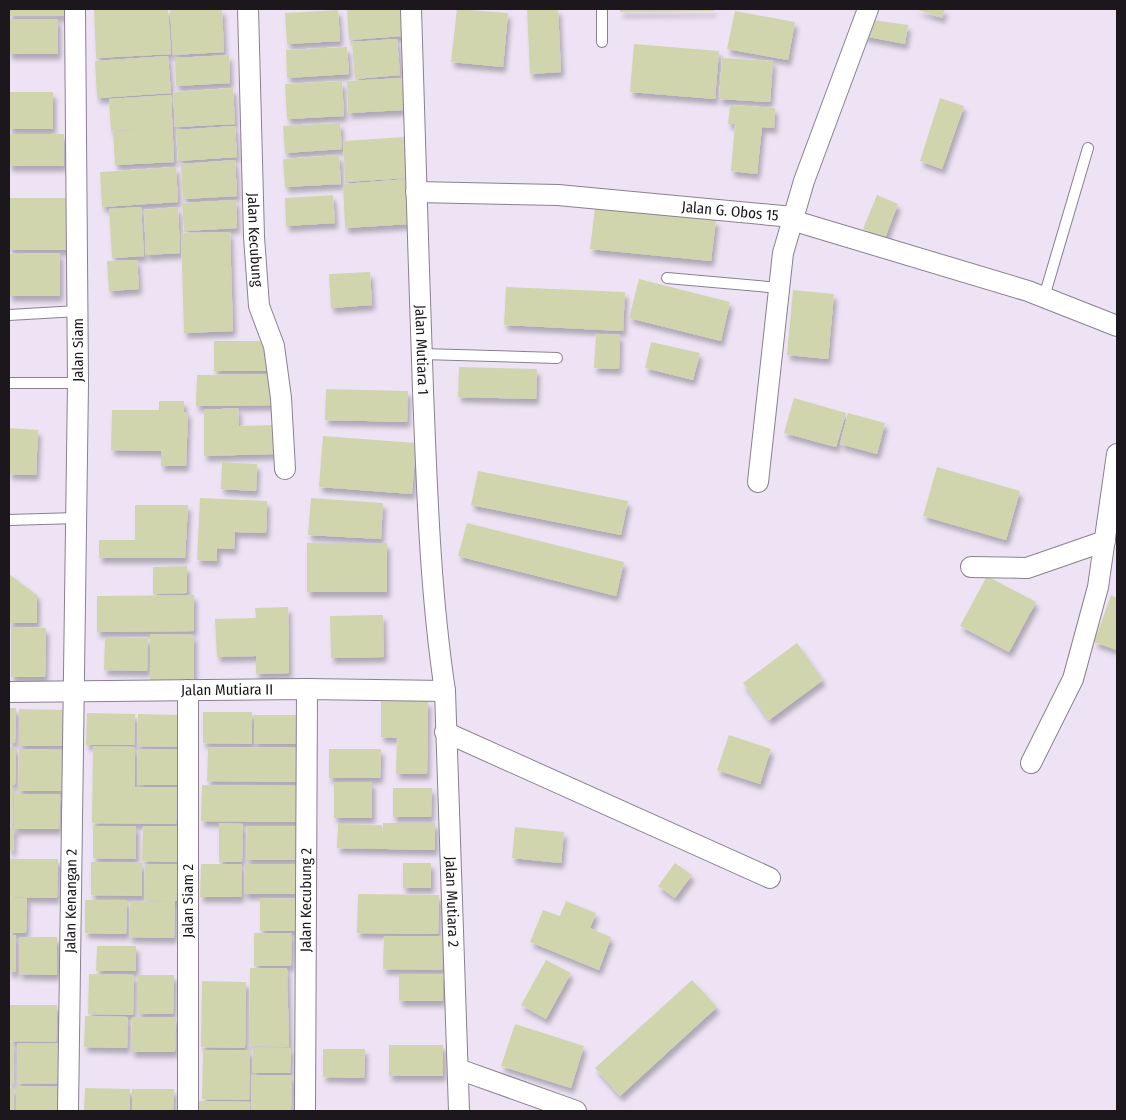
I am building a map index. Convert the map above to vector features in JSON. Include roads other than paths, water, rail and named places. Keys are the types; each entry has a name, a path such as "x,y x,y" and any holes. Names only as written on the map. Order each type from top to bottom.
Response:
{"street":[{"name":"Jalan Siam","path":"75,9 78,311 76,691"},
{"name":"Jalan Kecubung","path":"248,9 254,237 259,306 274,346 281,398 285,469"},
{"name":"Jalan Mutiara 1","path":"412,9 422,354 432,560 439,652 445,691"},
{"path":"758,482 783,252 793,217 868,9"},
{"name":"Jalan G. Obos 15","path":"416,192 558,195 793,217 798,222 1044,297 1117,326"},
{"path":"1031,763 1073,679 1098,587 1117,454"},
{"path":"971,567 1027,568 1105,542"},
{"name":"Jalan Mutiara II","path":"9,692 307,689 445,691"},
{"name":"Jalan Kecubung 2","path":"305,1111 307,689"},
{"name":"Jalan Siam 2","path":"188,690 188,1111"},
{"name":"Jalan Kenangan 2","path":"68,1111 76,691"},
{"name":"Jalan Mutiara 2","path":"445,691 460,1111"},
{"path":"445,732 770,878"},
{"path":"458,1069 576,1111"}],"lane":[{"path":"602,9 602,42"},
{"path":"1044,297 1088,148"},
{"path":"667,278 780,288"},
{"path":"9,315 78,311"},
{"path":"422,354 557,358"},
{"path":"9,383 78,383"},
{"path":"9,520 77,518"}]}
